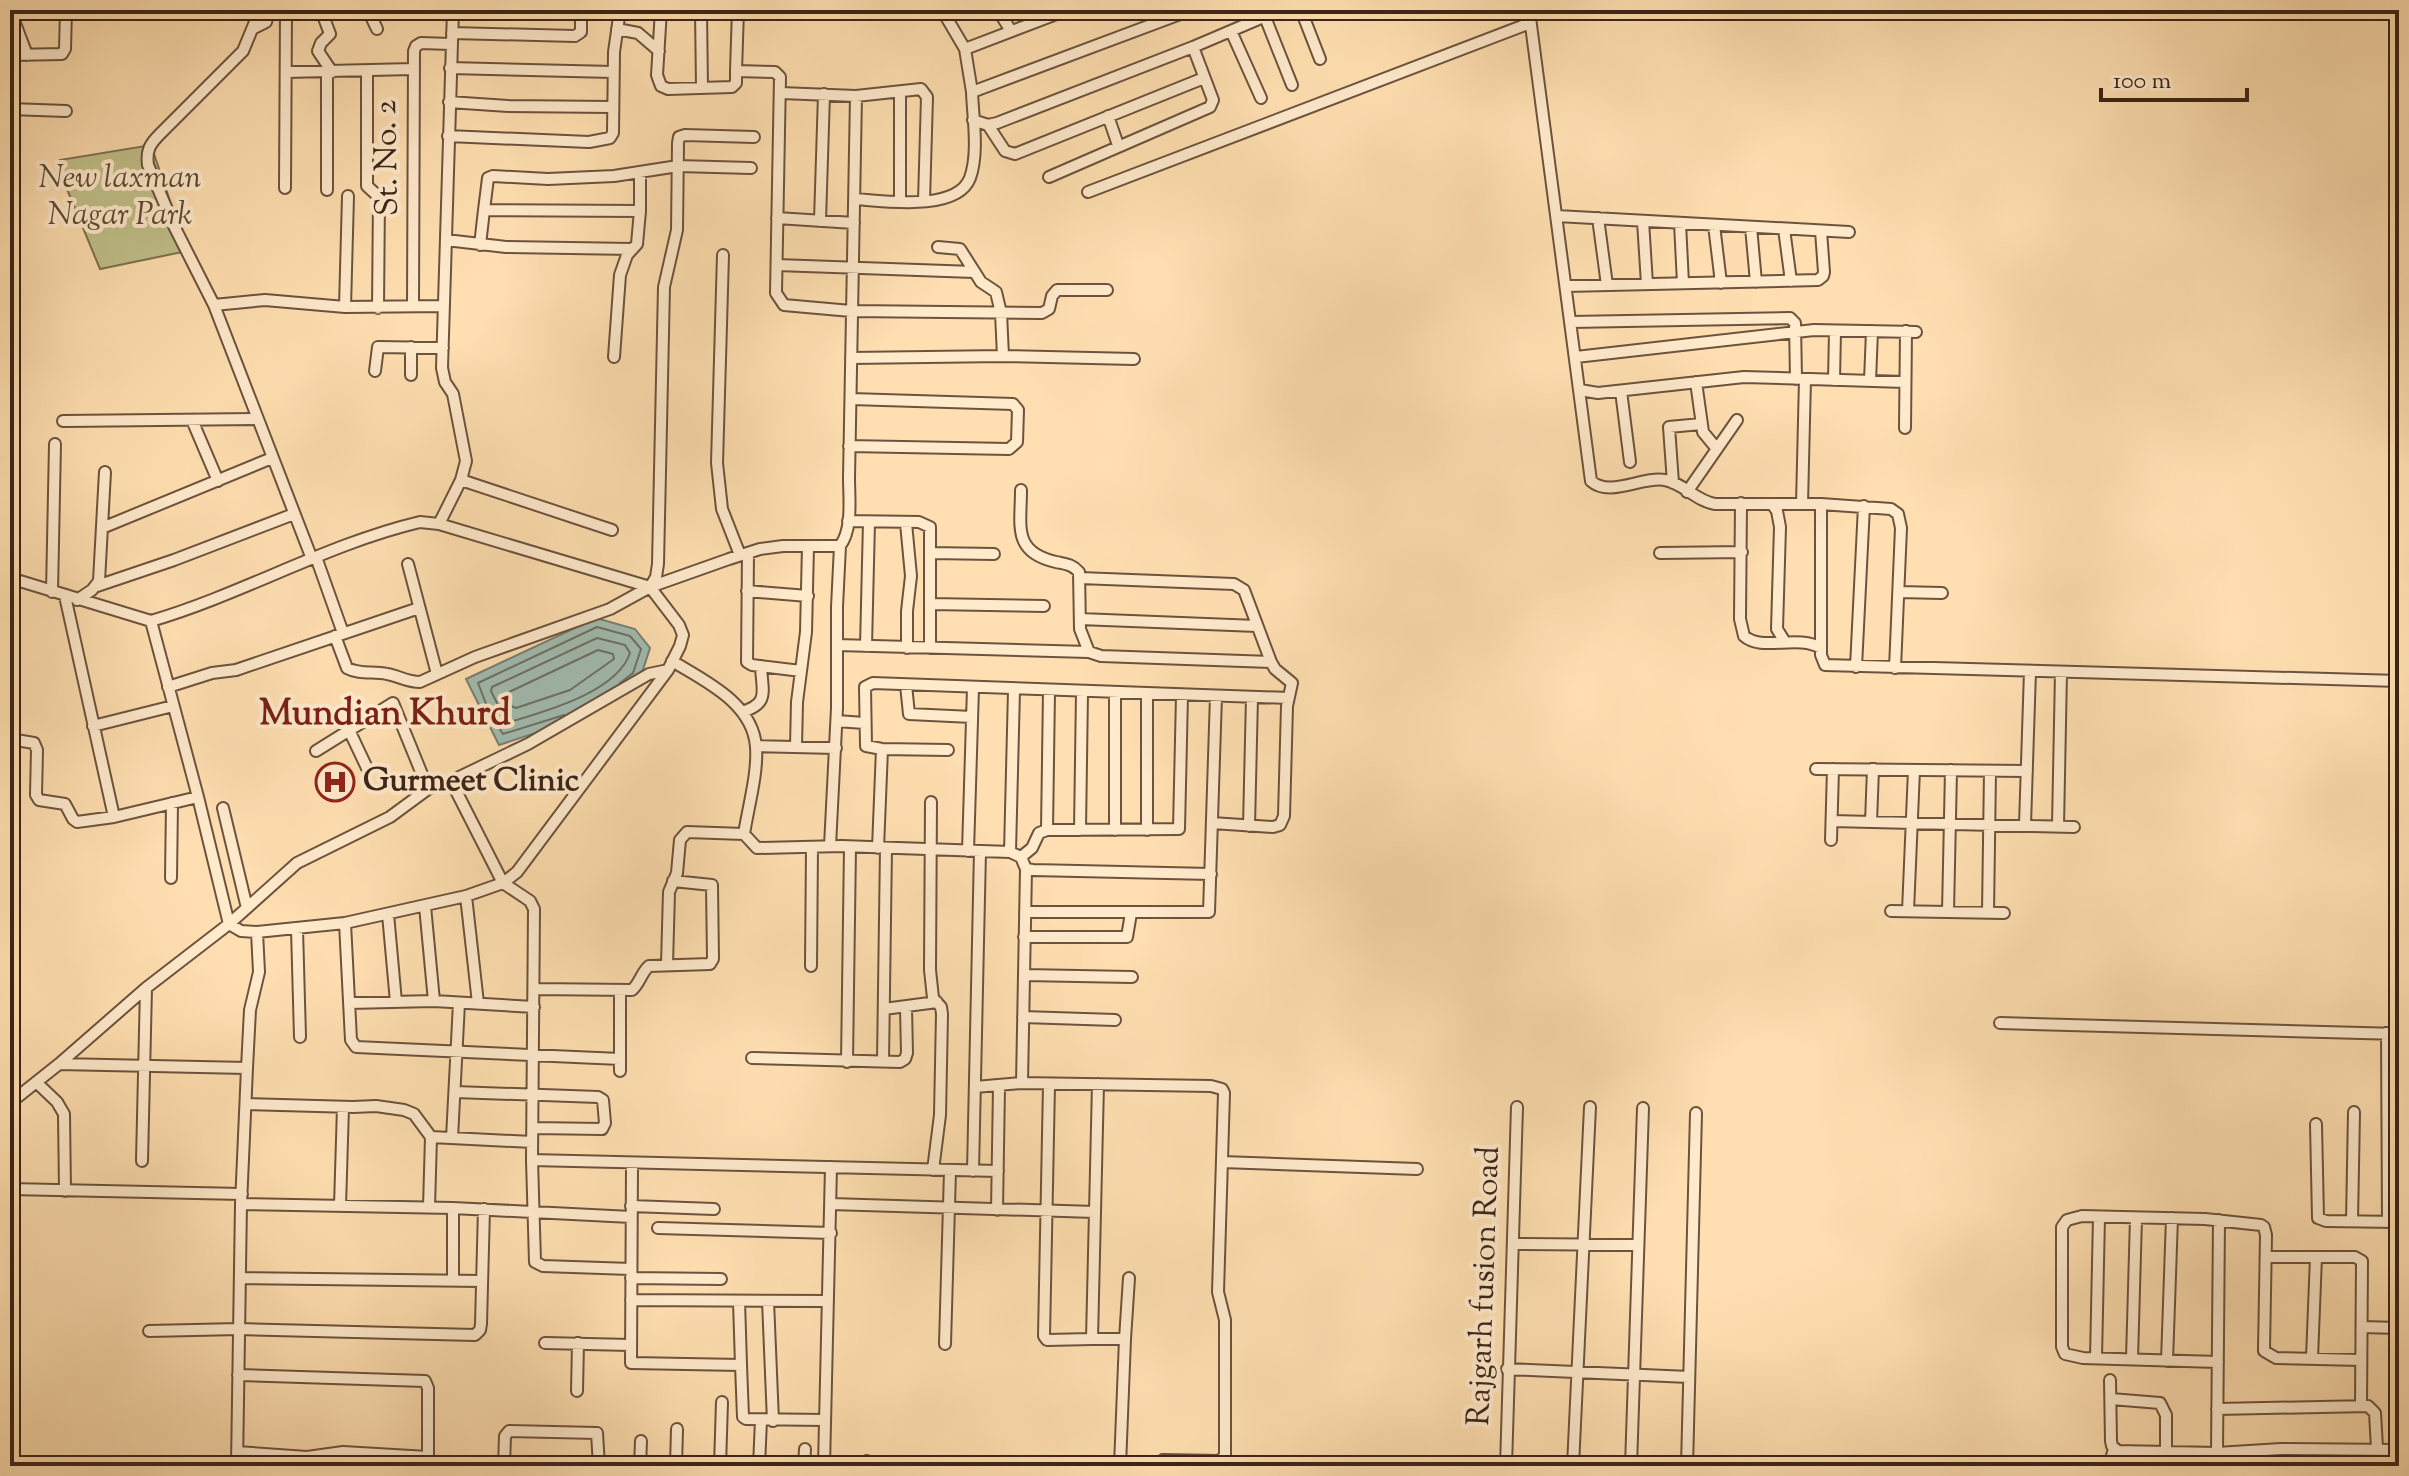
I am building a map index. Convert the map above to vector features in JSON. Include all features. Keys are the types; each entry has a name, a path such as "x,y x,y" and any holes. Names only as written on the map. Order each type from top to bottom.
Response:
{"street":[{"path":"10,10 27,55"},
{"path":"10,55 59,55 64,52 66,10"},
{"path":"285,188 287,13 266,10 243,51 160,134 149,146 147,155 175,228 214,305 294,514 314,558 347,668 354,672 388,674 420,682 475,657 591,617 650,587 744,554 783,546 840,546"},
{"path":"321,10 330,34 318,51 329,72 327,190"},
{"path":"368,10 377,29"},
{"path":"439,524 461,480 466,461 453,394 443,377 453,10"},
{"path":"452,38 575,36 581,32 581,10"},
{"path":"448,136 605,141 613,133 613,72 620,10"},
{"path":"661,10 658,81 668,89 735,86 738,10"},
{"path":"701,10 702,88"},
{"path":"855,199 944,199 959,192 969,180 972,168 972,92 965,49 942,10"},
{"path":"998,10 1011,31"},
{"path":"972,92 1191,10"},
{"path":"1301,10 1320,59"},
{"path":"1529,10 1591,481 1602,487 1657,480 1673,483 1704,502 1891,509 1901,520 1895,668"},
{"path":"965,49 1062,11"},
{"path":"988,125 1193,47 1272,13 1292,85"},
{"path":"1088,192 1530,23"},
{"path":"617,29 638,33 659,51"},
{"path":"1231,31 1261,98"},
{"name":"St. No. 2","path":"413,306 414,51 418,44 452,38"},
{"path":"1049,177 1210,107 1213,100 1193,47"},
{"path":"450,68 613,72"},
{"path":"286,72 413,69"},
{"path":"736,71 778,74 781,93 776,293 784,305 851,311 1046,312 1057,290 1107,290"},
{"path":"367,72 367,186 379,197 378,308"},
{"path":"973,120 988,125 1005,151 1015,154 1204,78"},
{"path":"781,93 856,96 921,89 927,97 924,201"},
{"path":"900,93 900,201"},
{"path":"820,221 824,94"},
{"path":"830,846 837,721 840,546 848,521 856,96"},
{"path":"449,102 612,107"},
{"path":"10,109 66,111"},
{"path":"1108,116 1118,145"},
{"path":"650,587 658,564 664,287 677,230 679,137 754,137"},
{"path":"480,245 486,184 493,176 548,179 678,166 751,168"},
{"path":"614,357 620,275 640,233 640,172"},
{"path":"345,307 348,196"},
{"path":"484,210 640,211"},
{"path":"1557,216 1849,232"},
{"path":"777,218 854,223"},
{"path":"1598,218 1607,285"},
{"path":"1643,221 1647,284"},
{"path":"1680,223 1683,283"},
{"path":"1714,225 1721,283"},
{"path":"1751,227 1756,282"},
{"path":"1784,229 1791,281"},
{"path":"1566,286 1818,280 1823,276 1821,231"},
{"path":"446,240 561,249 632,249"},
{"path":"938,247 960,249 981,282 996,292 1001,313 1003,356"},
{"path":"723,255 717,463 722,509 744,554 747,591 745,657 752,665 801,671"},
{"path":"777,265 974,272"},
{"path":"214,305 265,300 345,307 443,306"},
{"path":"1571,322 1785,317 1794,320 1800,379 1802,504"},
{"path":"1834,380 1835,331"},
{"path":"1870,381 1872,331"},
{"path":"1576,357 1795,332 1911,332 1905,382 1905,428"},
{"path":"375,371 378,347 443,348"},
{"path":"411,347 411,375"},
{"path":"851,358 1003,356 1134,359"},
{"path":"1580,390 1591,394 1744,377 1905,382"},
{"path":"1696,382 1703,432 1717,449"},
{"path":"1621,391 1630,462"},
{"path":"849,446 1009,449 1017,442 1018,410 1013,404 851,399"},
{"path":"63,421 257,419"},
{"path":"192,420 218,481"},
{"path":"1687,492 1737,420"},
{"path":"1673,483 1669,427 1701,424"},
{"path":"52,592 55,444"},
{"path":"102,528 272,458"},
{"path":"97,586 105,472"},
{"path":"461,480 612,530"},
{"path":"1021,490 1021,535 1027,550 1075,567 1080,578 1081,637 1089,652"},
{"path":"1741,503 1740,619 1744,636 1755,642 1807,642 1821,648"},
{"path":"1772,504 1777,511 1780,527 1777,629 1785,642"},
{"path":"1821,504 1821,648 1825,665 2399,681"},
{"path":"1856,667 1864,506"},
{"path":"77,600 97,586 294,514"},
{"path":"848,521 919,522 930,527 930,648"},
{"path":"10,578 151,621 314,558 420,522 439,524 650,587 683,635 670,665 517,872 503,883 466,896 345,923 257,932 241,931 229,924 151,621"},
{"path":"866,646 869,522"},
{"path":"906,523 911,576 907,648"},
{"path":"796,747 797,702 808,596 808,546"},
{"path":"1660,553 1742,552"},
{"path":"931,553 994,554"},
{"path":"408,564 437,674"},
{"path":"1080,578 1234,584 1244,590 1271,662 1292,683 1288,698 1283,821 1273,827 1212,823"},
{"path":"747,591 808,596"},
{"path":"1899,592 1942,593"},
{"path":"65,596 114,817"},
{"path":"931,604 1044,606"},
{"path":"168,687 212,673 236,670 419,608"},
{"path":"1080,619 1257,626"},
{"path":"837,645 1089,652 1101,656 1271,662"},
{"path":"10,1103 146,988 229,924 297,863 390,817 428,789 528,744 670,665 713,685 742,712 750,726 756,746 744,834"},
{"path":"742,712 758,707 762,702 761,666"},
{"path":"2025,825 2030,671"},
{"path":"2058,826 2061,672"},
{"path":"948,750 866,746 865,687 868,683 1288,698"},
{"path":"906,685 909,714 972,717"},
{"path":"973,688 973,1171"},
{"path":"1014,690 1016,855 1026,869 1022,1083"},
{"path":"1047,830 1049,691"},
{"path":"1080,830 1082,692"},
{"path":"1115,693 1115,830"},
{"path":"1147,694 1147,830"},
{"path":"667,964 669,892 679,866 682,835 687,832 744,834 757,848 830,846 1016,855 1032,848 1039,833 1047,830 1171,830 1180,827 1182,695"},
{"path":"1025,912 1207,913 1210,910 1216,696"},
{"path":"1249,826 1252,697"},
{"path":"316,751 393,703 428,789"},
{"path":"93,726 173,706"},
{"path":"837,721 864,723"},
{"path":"349,730 367,768"},
{"path":"10,739 34,743 37,750 36,795 39,800 65,804 77,822 114,817 198,797"},
{"path":"756,746 836,748"},
{"path":"882,749 883,1061"},
{"path":"1816,769 2027,771"},
{"path":"1831,840 1833,769"},
{"path":"1871,822 1873,769"},
{"path":"1908,911 1914,770"},
{"path":"1948,912 1951,770"},
{"path":"1988,913 1990,771"},
{"path":"451,781 503,883 533,905 532,1160 534,1257 538,1265 721,1279"},
{"path":"931,802 930,970 932,992 942,1014 940,1115 933,1170"},
{"path":"171,878 172,803"},
{"path":"223,808 247,908"},
{"path":"1832,821 2074,827"},
{"path":"811,966 812,847"},
{"path":"847,1062 850,847"},
{"path":"1026,869 1211,874"},
{"path":"534,989 620,992 632,990 649,966 710,964 713,959 712,885 673,881"},
{"path":"466,896 478,1003"},
{"path":"425,906 434,1001"},
{"path":"1891,911 2004,913"},
{"path":"1024,937 1127,937 1131,913"},
{"path":"388,914 396,1002"},
{"path":"345,923 351,1040 356,1047 620,1059"},
{"path":"297,929 300,1037"},
{"path":"237,1466 241,1199 250,1010 259,972 257,932"},
{"path":"1024,975 1132,977"},
{"path":"142,1161 146,988"},
{"path":"620,992 620,1071"},
{"path":"349,1003 434,1001 534,1007"},
{"path":"884,1009 937,1002"},
{"path":"452,1138 459,1003"},
{"path":"752,1058 847,1062 905,1059 906,1008"},
{"path":"1023,1017 1115,1020"},
{"path":"2000,1023 2393,1033 2393,1222 2322,1221 2316,1213 2316,1124"},
{"path":"59,1064 247,1068"},
{"path":"36,1082 57,1102 64,1114 65,1191"},
{"path":"975,1087 1022,1083 1211,1086 1222,1089 1218,1292 1225,1320 1225,1455 1220,1461 1163,1460 1155,1466"},
{"path":"1092,1339 1098,1084"},
{"path":"1049,1085 1045,1338 1055,1341 1125,1339"},
{"path":"997,1210 999,1087"},
{"path":"455,1092 601,1098 604,1105 605,1123 602,1129 533,1128"},
{"path":"246,1104 376,1106 410,1111 431,1137 429,1207"},
{"path":"340,1206 343,1107"},
{"name":"Rajgarh fusion Road","path":"1506,1466 1517,1107"},
{"path":"1573,1466 1590,1107"},
{"path":"1631,1466 1643,1108"},
{"path":"2352,1221 2354,1112"},
{"path":"1687,1466 1696,1113"},
{"path":"431,1137 532,1142"},
{"path":"532,1160 998,1171"},
{"path":"1222,1162 1417,1169"},
{"path":"632,1164 630,1360 634,1365 741,1365"},
{"path":"824,1466 831,1167"},
{"path":"945,1344 950,1171"},
{"path":"10,1189 340,1206 533,1212 714,1209"},
{"path":"831,1204 949,1210 1095,1212"},
{"path":"453,1208 453,1280"},
{"path":"149,1331 239,1329 471,1336 480,1330 484,1209"},
{"path":"2096,1358 2099,1217"},
{"path":"2218,1362 2065,1354 2062,1347 2062,1227 2072,1218 2099,1217 2219,1220 2255,1223 2264,1227 2264,1351 2276,1358 2361,1360"},
{"path":"2132,1359 2136,1218"},
{"path":"2167,1361 2172,1218"},
{"path":"2217,1453 2219,1220"},
{"path":"658,1228 831,1233"},
{"path":"1514,1244 1638,1245"},
{"path":"2266,1257 2355,1257 2362,1261 2361,1406"},
{"path":"2312,1358 2316,1257"},
{"path":"241,1278 482,1281"},
{"path":"1120,1466 1129,1278"},
{"path":"631,1300 828,1301"},
{"path":"739,1301 743,1417 773,1421 825,1420"},
{"path":"768,1301 773,1421"},
{"path":"2362,1327 2399,1328"},
{"path":"545,1343 630,1345"},
{"path":"577,1391 578,1343"},
{"path":"1507,1369 1689,1377"},
{"path":"237,1452 307,1457 343,1452 428,1461 428,1388 425,1381 238,1375"},
{"path":"2109,1466 2114,1449 2111,1441 2110,1380"},
{"path":"2111,1399 2160,1403 2166,1415 2166,1453"},
{"path":"720,1466 722,1402"},
{"path":"2217,1409 2372,1408 2377,1448"},
{"path":"759,1466 761,1420"},
{"path":"676,1466 677,1429"},
{"path":"504,1466 505,1436 509,1431 597,1433 600,1440 599,1466"},
{"path":"640,1466 641,1441"},
{"path":"804,1466 805,1449"},
{"path":"2114,1449 2166,1453 2399,1450"},
{"path":"2234,1452 2235,1466"}],"green space":[{"name":"New laxman Nagar Park","path":"151,145 187,251 100,269 57,165 61,167 60,160"}],"water":[{"path":"596,618 635,629 650,648 640,679 584,717 499,745 466,679"}],"place":[{"name":"Gurmeet Clinic","path":"335,782"}],"district":[{"name":"Mundian Khurd","path":"385,715"}]}
